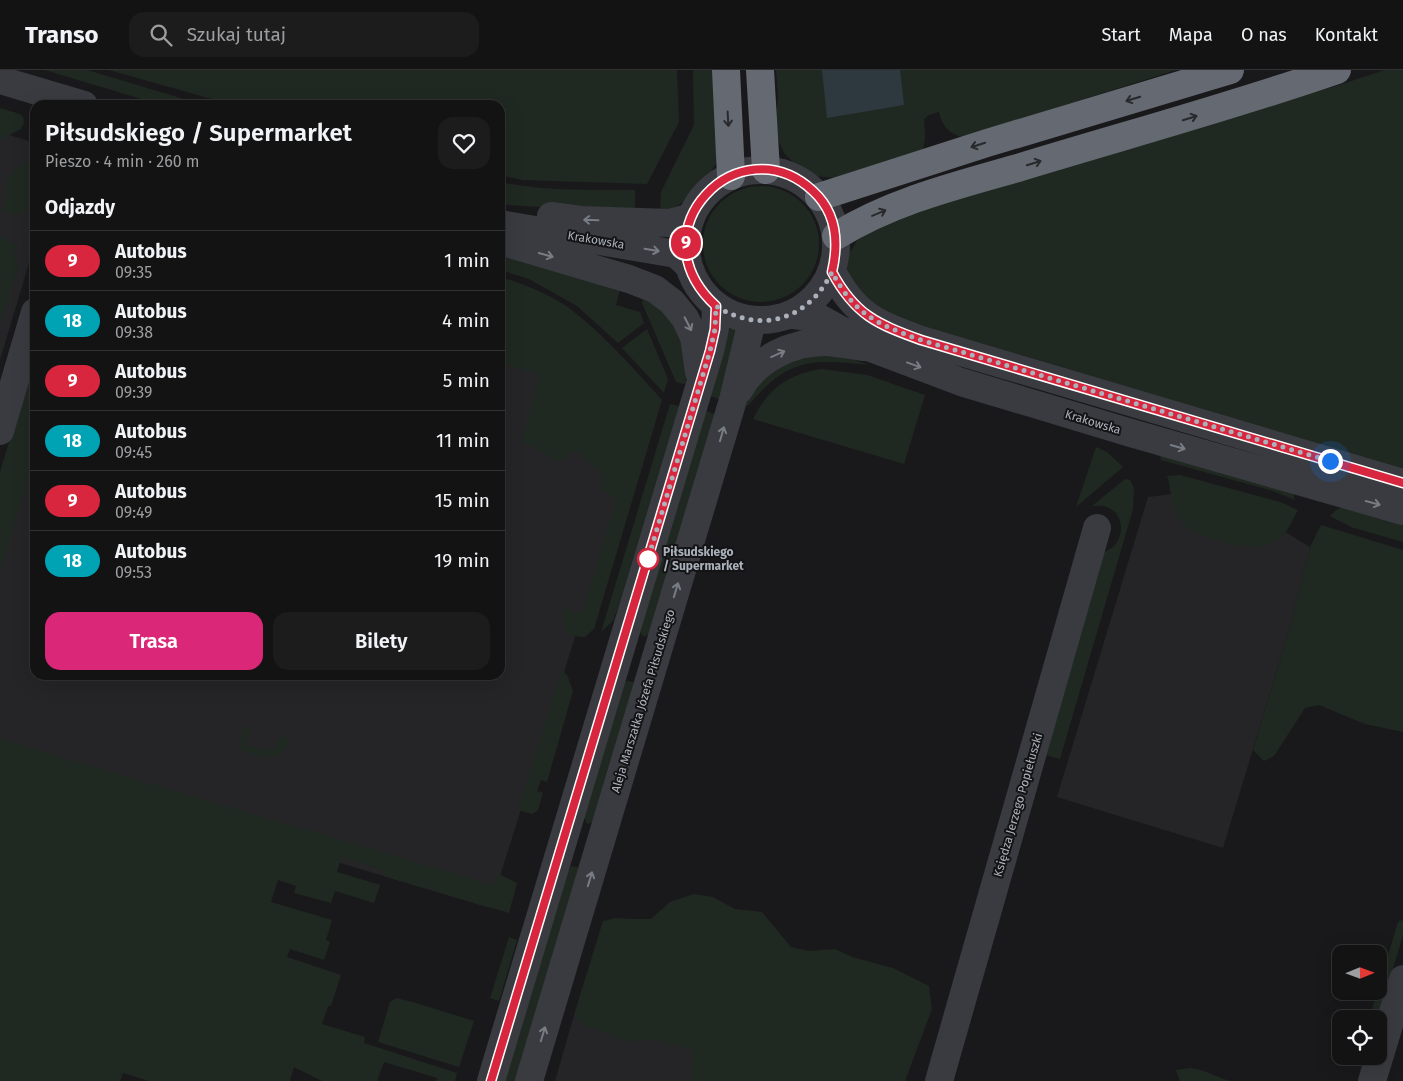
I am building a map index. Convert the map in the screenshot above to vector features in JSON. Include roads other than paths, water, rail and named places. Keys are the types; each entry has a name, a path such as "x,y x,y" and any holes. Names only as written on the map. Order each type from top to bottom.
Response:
{"highway":[{"path":"726,70 732,176"},
{"path":"760,70 766,170"},
{"path":"819,197 987,142 1230,70"},
{"path":"836,236 855,224 877,214 956,186 1217,110 1337,70"}],"street":[{"path":"0,80 67,100"},
{"path":"766,170 786,174 804,183 819,197 833,222 836,236 836,254 832,272 826,285 805,307 792,315 772,320 752,321 727,313 703,294 694,280 688,264 685,248 686,232 700,200 714,186 732,176 748,171 766,170"},
{"name":"Krakowska","path":"505,210 581,220 670,223 691,217"},
{"name":"Krakowska","path":"505,225 676,254 688,264"},
{"path":"505,242 629,279 655,289 672,302 685,318 694,337 701,381"},
{"path":"832,272 854,306 884,326 931,343 1403,483"},
{"path":"491,1081 710,351 715,329 716,306"},
{"name":"Krakowska","path":"792,315 821,319 868,347 961,382 1403,511"},
{"name":"Aleja Marszałka Józefa Piłsudskiego","path":"529,1081 733,400 752,321"},
{"path":"0,432 30,329"},
{"path":"733,400 745,378 758,364 776,353 801,345 826,342 868,347"},
{"path":"1276,444 1292,464 1298,480"},
{"name":"Księdza Jerzego Popiełuszki","path":"939,1081 1097,528"},
{"path":"1372,1081 1403,979"}],"place":[{"name":"Piłsudskiego / Supermarket","path":"648,559"}]}
